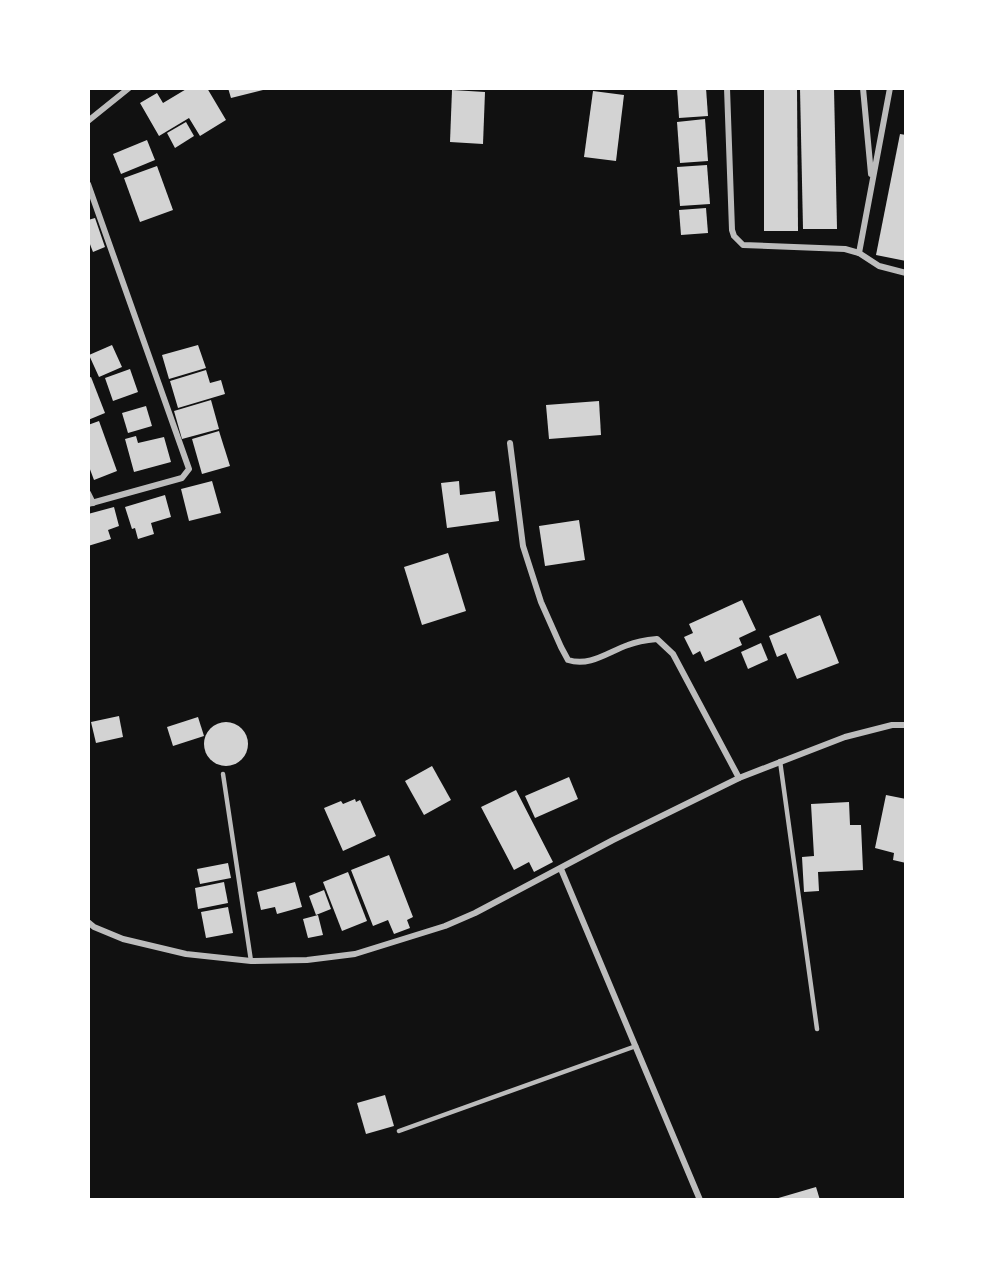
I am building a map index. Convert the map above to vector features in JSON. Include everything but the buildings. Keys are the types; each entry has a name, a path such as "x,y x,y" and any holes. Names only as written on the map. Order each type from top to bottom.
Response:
{"street":[{"path":"116,88 121,95"},
{"path":"88,121 129,88"},
{"path":"727,88 734,236 743,245 845,249 858,253 879,266 906,273"},
{"path":"862,88 872,183"},
{"path":"858,253 890,88"},
{"path":"88,184 189,469 182,478 91,503 88,493"},
{"path":"510,443 523,546 541,602 568,660 578,663 592,661 641,640 657,639 673,654 740,778"},
{"path":"88,922 94,927 123,939 186,954 251,961 307,960 355,954 445,926 475,913 613,840 780,761 845,737 892,725 906,725"},
{"path":"561,869 700,1200"}],"lane":[{"path":"780,761 817,1029"},
{"path":"223,774 251,961"},
{"path":"399,1131 636,1046"}]}
